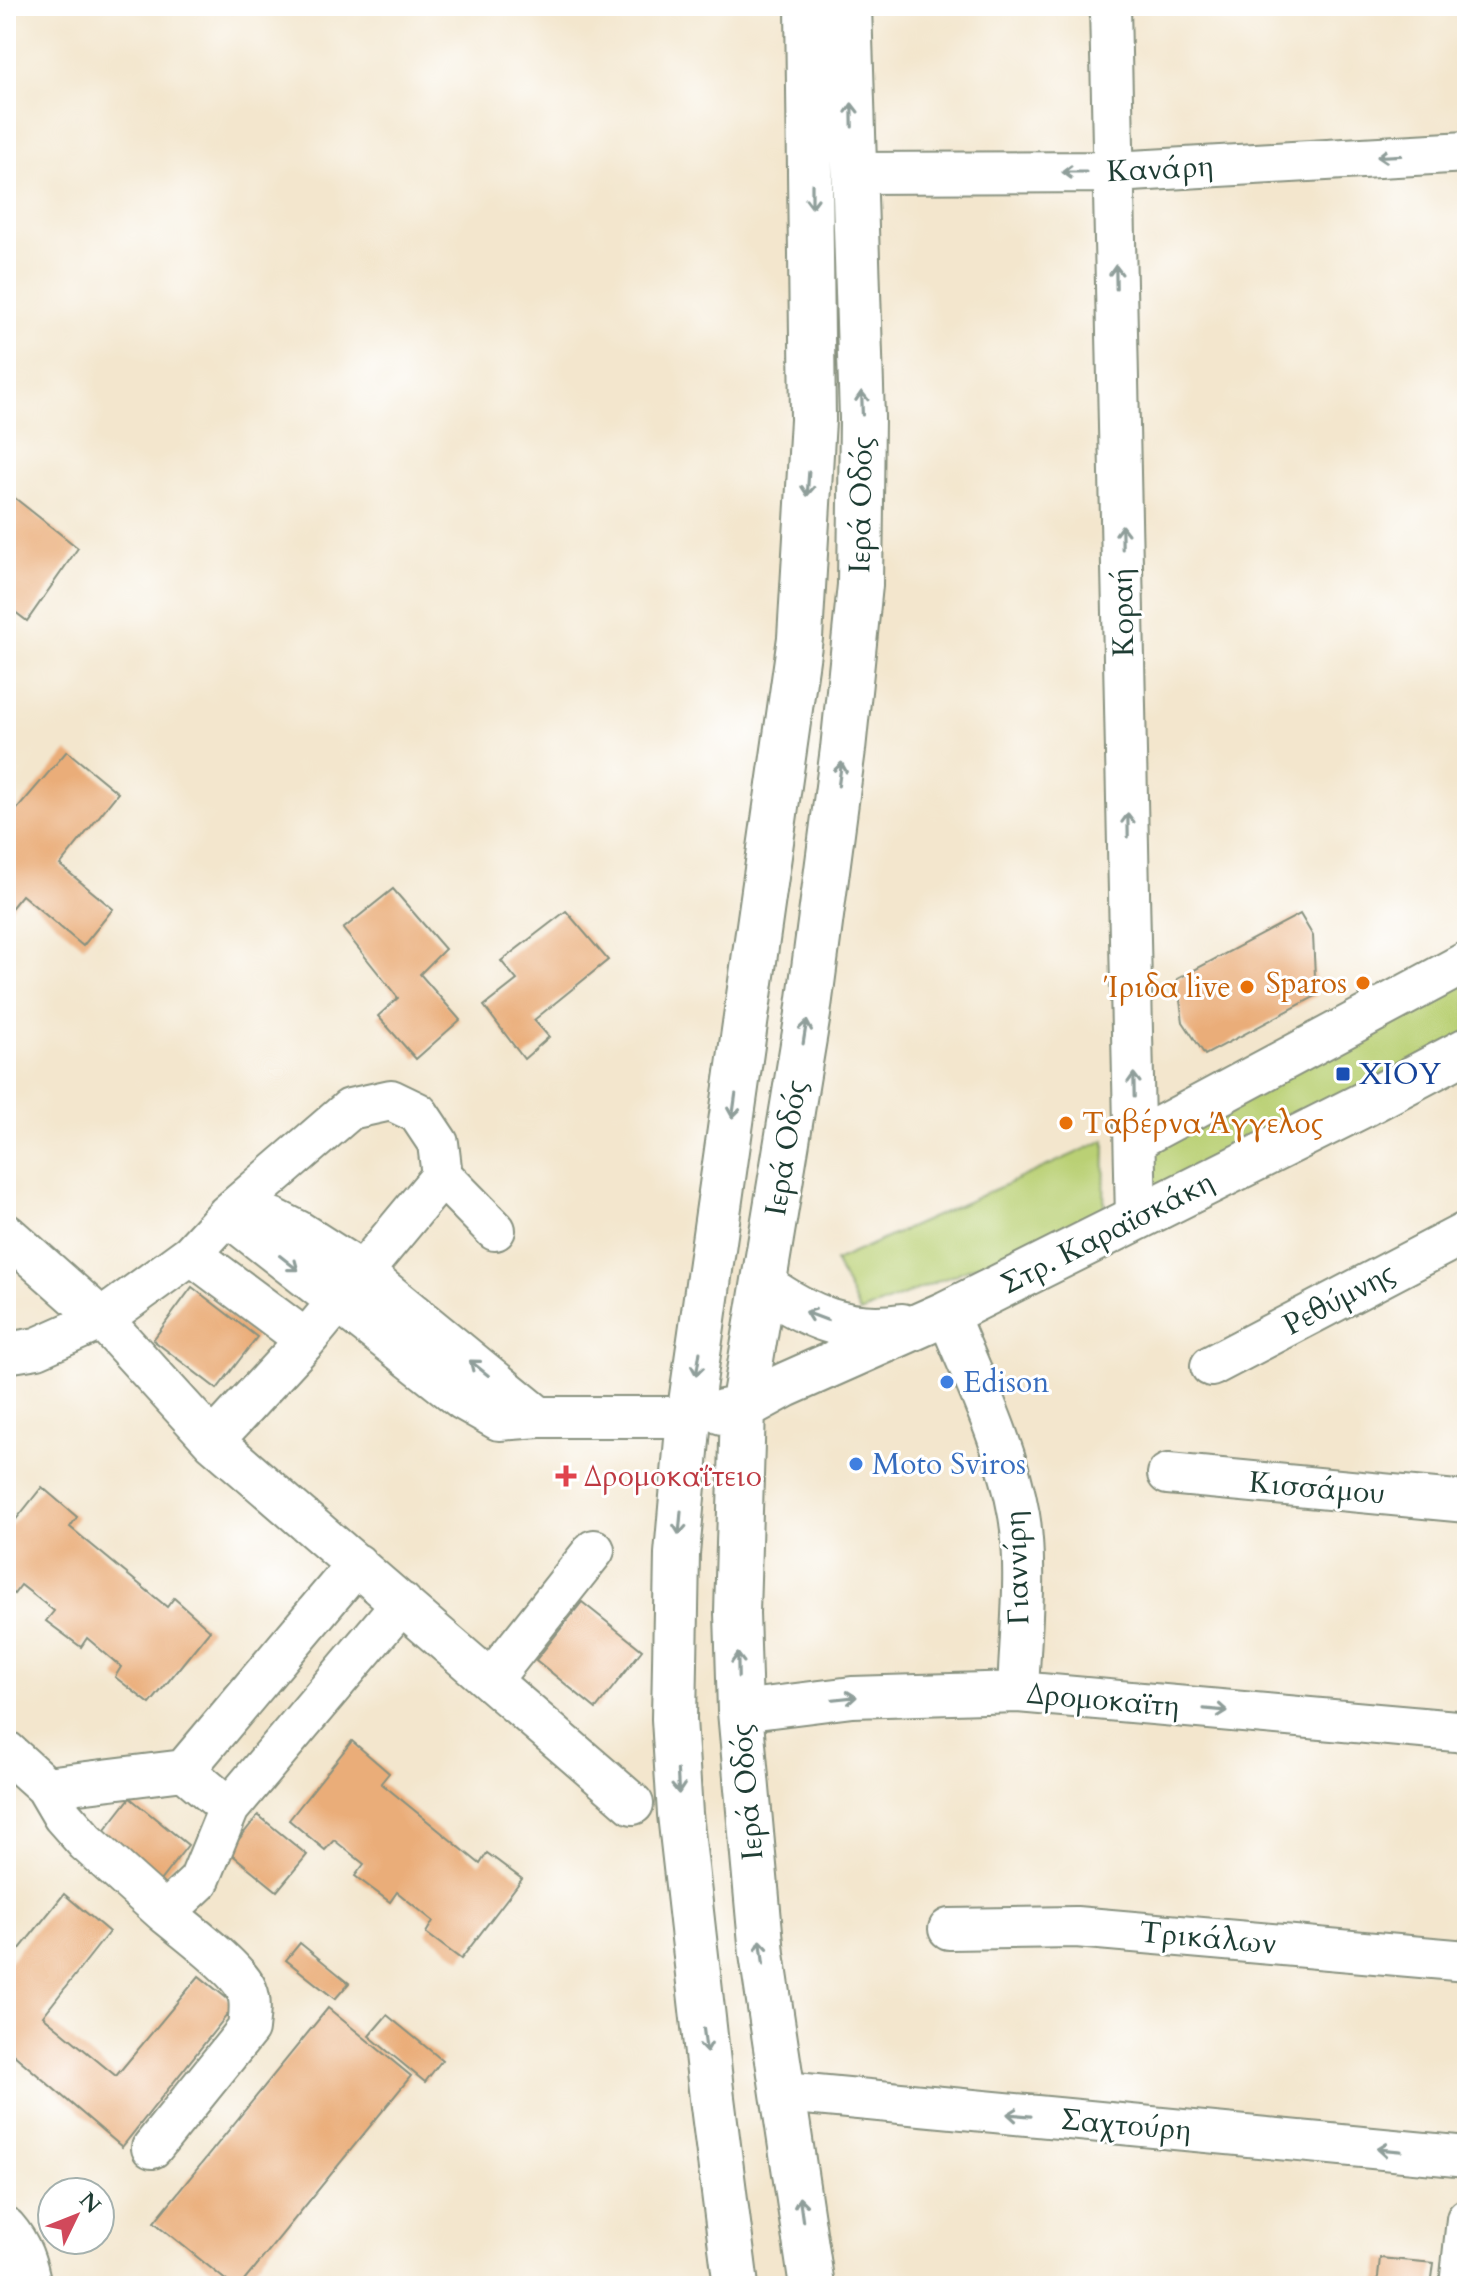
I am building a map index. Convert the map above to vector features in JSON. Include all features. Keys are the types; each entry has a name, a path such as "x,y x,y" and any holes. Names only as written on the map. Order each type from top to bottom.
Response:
{"main road":[{"name":"Ιερά Οδός","path":"736,2286 680,1814 674,1719 677,1554 689,1417 800,638 813,420 808,6"},
{"name":"Ιερά Οδός","path":"812,2286 762,1954 740,1711 737,1613 743,1408 810,999 843,749 860,585 862,418 849,6"},
{"name":"Στρ. Καραϊσκάκη","path":"689,1417 743,1408 785,1385 947,1313 1467,1050"},
{"path":"764,1286 796,1308 825,1320 855,1327 886,1328 917,1323 947,1313"}],"street":[{"name":"Κοραή","path":"1110,6 1136,1219"},
{"name":"Κανάρη","path":"853,173 1114,172 1467,152"},
{"path":"1135,1140 1467,962"},
{"path":"6,1353 37,1348 102,1319 191,1254 227,1215 350,1109 391,1100 418,1113 438,1143 442,1176 495,1230"},
{"path":"213,1441 306,1340 442,1176"},
{"path":"227,1215 350,1286 539,1417 689,1417"},
{"name":"Ρεθύμνης","path":"1211,1366 1467,1232"},
{"path":"6,1234 102,1319 213,1441 633,1804"},
{"path":"191,1254 306,1340"},
{"name":"Γιαννίρη","path":"947,1313 1011,1479 1020,1517 1022,1554 1018,1692"},
{"name":"Κισσάμου","path":"1168,1474 1467,1502"},
{"path":"491,1680 594,1550"},
{"path":"46,1787 184,1770 357,1564"},
{"path":"165,1913 199,1881 229,1808 402,1603"},
{"name":"Δρομοκαϊτη","path":"740,1711 852,1697 1018,1692 1467,1732"},
{"path":"6,1751 46,1787 63,1816 86,1842 236,1975 247,1990 250,2009 248,2029 152,2148"},
{"path":"184,1770 229,1808"},
{"name":"Τρικάλων","path":"949,1929 1076,1927 1467,1961"},
{"name":"Σαχτούρη","path":"785,2092 1467,2157"},
{"path":"6,2228 17,2241 27,2265 31,2286"}],"green space":[{"path":"1467,970 1467,1033 1139,1200 1139,1142"},
{"path":"1105,1140 1104,1214 860,1313 835,1261"}],"building":[{"path":"6,491 78,548 27,621 6,605"},
{"path":"67,751 118,793 60,865 113,909 83,946 22,895 8,912 6,910 6,822"},
{"path":"393,889 445,949 420,974 460,1020 416,1059 378,1016 398,998 343,929"},
{"path":"566,911 608,960 534,1020 549,1037 524,1059 484,1006 517,980 501,961"},
{"name":"Ίριδα live","path":"1300,914 1313,936 1316,996 1205,1055 1183,1022 1177,979"},
{"path":"192,1287 257,1337 217,1389 153,1340"},
{"path":"42,1487 77,1517 70,1527 167,1607 174,1598 210,1630 150,1704 115,1677 121,1667 87,1638 81,1647 46,1621 54,1611 21,1585 14,1594 6,1588 6,1532"},
{"path":"582,1602 642,1650 596,1709 536,1660"},
{"path":"352,1741 389,1773 381,1783 480,1864 487,1853 522,1879 461,1959 426,1933 433,1921 397,1892 390,1902 355,1876 364,1864 334,1840 325,1850 289,1820"},
{"path":"130,1798 188,1845 156,1886 98,1839"},
{"path":"258,1815 307,1855 277,1891 229,1852"},
{"path":"64,1894 109,1932 43,2016 116,2076 199,1976 235,2005 122,2147 6,2048 6,1966"},
{"path":"300,1943 349,1983 335,1999 286,1960"},
{"path":"328,2008 411,2076 240,2286 233,2286 154,2222"},
{"path":"387,2015 442,2060 425,2082 369,2036"},
{"path":"1380,2258 1434,2263 1431,2286 1377,2286"}],"place":[{"name":"Sparos","path":"1363,983"},
{"name":"Ίριδα live","path":"1247,987"},
{"name":"ΧΙΟΥ","path":"1343,1074"},
{"name":"Ταβέρνα Άγγελος","path":"1066,1123"},
{"name":"Edison","path":"947,1382"},
{"name":"Moto Sviros","path":"856,1464"},
{"name":"Δρομοκαΐτειο","path":"566,1476"}]}
